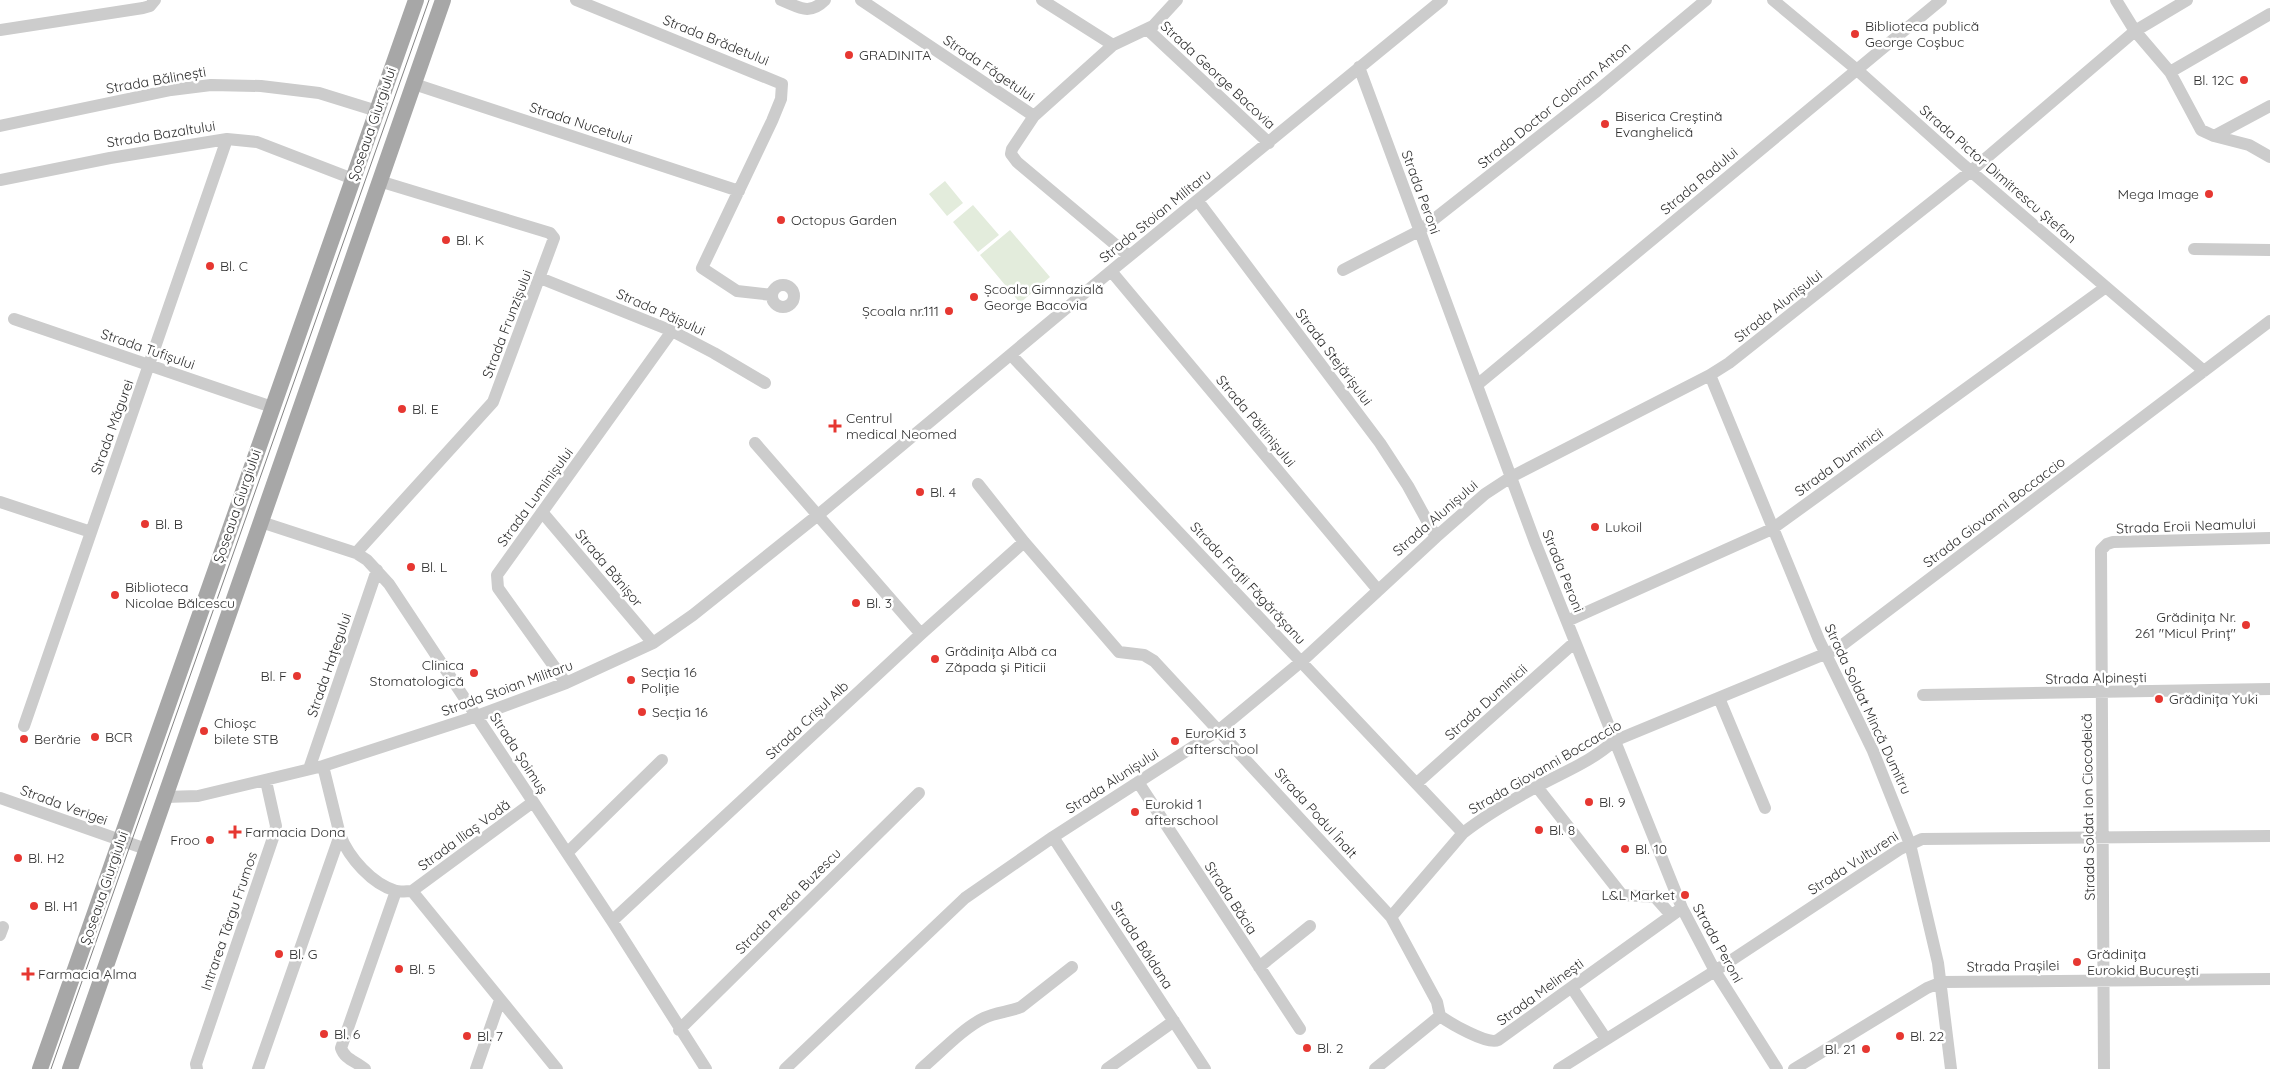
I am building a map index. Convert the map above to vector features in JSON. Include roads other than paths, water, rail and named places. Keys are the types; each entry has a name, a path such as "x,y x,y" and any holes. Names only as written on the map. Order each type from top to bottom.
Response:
{"main road":[{"name":"Șoseaua Giurgiului","path":"40,1069 416,0"},
{"name":"Șoseaua Giurgiului","path":"70,1069 443,0"}],"street":[{"path":"0,30 143,8 150,6 155,0"},
{"name":"Strada Brădetului","path":"576,0 780,81 783,90 772,121 739,191"},
{"path":"781,0 808,10 818,7 825,0"},
{"name":"Strada Făgetului","path":"861,0 1034,116 1012,149 1013,158 1129,256"},
{"path":"1042,0 1113,45"},
{"path":"1034,116 1113,45 1148,29 1160,20 1177,0"},
{"name":"Strada Stoian Militaru","path":"164,797 198,796 323,766 478,716 566,683 653,643 693,615 818,515 1129,256 1269,143 1428,4 1442,0"},
{"name":"Strada Doctor Colorian Anton","path":"1343,270 1419,231 1597,91 1706,0"},
{"name":"Strada Pictor Dimitrescu Ștefan","path":"1773,0 1856,69 1970,171 2204,371"},
{"name":"Strada Radului","path":"1477,386 1941,0"},
{"path":"2116,0 2135,31 2170,72 2201,130 2214,136 2249,145 2270,158"},
{"name":"Strada Alunișului","path":"784,1069 950,911 980,887 1053,837 1219,730 1302,661 1485,494 1511,477 1710,376 1744,352 1970,171 2135,31 2188,0"},
{"path":"2170,72 2270,14"},
{"name":"Strada George Bacovia","path":"1148,29 1269,143"},
{"name":"Strada Peroni","path":"1359,66 1511,477 1614,741 1676,912 1777,1069"},
{"name":"Strada Nucetului","path":"414,84 739,191"},
{"name":"Strada Bălinești","path":"0,126 171,90 211,85 262,86 318,93 377,111"},
{"path":"2214,136 2270,106"},
{"name":"Strada Bazaltului","path":"0,180 110,158 227,138 257,142 353,179"},
{"name":"Strada Măgurei","path":"24,726 227,138"},
{"name":"Strada Frunzișului","path":"356,553 493,402 554,238 550,232 379,182"},
{"path":"739,191 702,268 737,290 772,295"},
{"name":"Strada Stejărișului","path":"1198,201 1385,450 1408,486 1436,537"},
{"path":"2194,249 2270,250"},
{"name":"Strada Păltinișului","path":"1111,271 1378,590"},
{"name":"Strada Păișului","path":"540,278 672,331 765,383"},
{"name":"Strada Duminicii","path":"1567,621 1772,529 2106,287"},
{"name":"Strada Tufișului","path":"14,319 272,407"},
{"name":"Strada Giovanni Boccaccio","path":"1391,917 1463,833 1493,812 1592,758 1614,741 1825,655 1850,640 2270,321"},
{"name":"Strada Luminișului","path":"566,683 498,588 497,575 672,331"},
{"name":"Strada Frații Făgărășanu","path":"1011,355 1463,833"},
{"name":"Strada Soldat Mincă Dumitru","path":"1710,376 1825,655 1883,774 1910,844 1942,982 1951,1069"},
{"path":"755,443 921,634"},
{"path":"978,484 1024,542"},
{"path":"0,502 90,532"},
{"name":"Strada Bănișor","path":"542,512 653,643"},
{"path":"261,522 356,553 377,570"},
{"name":"Strada Eroii Neamului","path":"2104,545 2113,542 2270,538"},
{"name":"Strada Crișul Alb","path":"612,921 921,634 1024,542"},
{"name":"Strada Podul Înalt","path":"1024,542 1119,652 1144,654 1154,661 1391,917 1437,1002 1440,1016"},
{"name":"Strada Soldat Ion Ciocodeică","path":"2104,545 2100,554 2105,693 2103,838 2104,1069"},
{"name":"Strada Șoimuș","path":"377,570 389,584 478,716 612,921 679,1030 706,1069"},
{"name":"Strada Hațegului","path":"309,769 377,570"},
{"name":"Strada Duminicii","path":"1417,784 1575,642"},
{"name":"Strada Alpinești","path":"1923,695 2270,689"},
{"path":"1719,698 1764,808"},
{"path":"567,853 662,760"},
{"path":"323,766 340,835 354,859 379,882 396,891 412,891 557,1069"},
{"name":"Intrarea Târgu Frumos","path":"197,1069 196,1064 275,832 276,826 266,781"},
{"name":"Strada Băcia","path":"1138,782 1300,1030"},
{"path":"1537,787 1622,895 1655,897 1676,912"},
{"name":"Strada Preda Buzescu","path":"679,1030 919,793"},
{"name":"Strada Verigei","path":"0,798 146,849"},
{"name":"Strada Iliaș Vodă","path":"412,891 534,802"},
{"path":"258,1069 340,835"},
{"name":"Strada Vultureni","path":"1559,1069 1715,971 1910,844 1922,840 2270,836"},
{"name":"Strada Bâldana","path":"1053,837 1206,1069"},
{"path":"365,1069 348,1059 343,1054 341,1048 396,891"},
{"name":"Strada Melinești","path":"1440,1016 1448,1022 1494,1042 1523,1024 1676,912"},
{"path":"1259,968 1310,926"},
{"path":"921,1069 974,1024 993,1014 1012,1011 1021,1007 1072,967"},
{"name":"Strada Prașilei","path":"1794,1069 1810,1065 1927,988 1942,982 2270,979"},
{"path":"1572,988 1606,1039"},
{"path":"476,1069 500,1000"},
{"path":"1375,1069 1440,1016"},
{"path":"1107,1069 1174,1020"}],"tram line":[{"path":"51,1069 429,0"}],"place":[{"name":"Biblioteca publică George Coșbuc","path":"1855,34"},
{"name":"GRADINITA","path":"849,55"},
{"name":"Bl. 12C","path":"2244,80"},
{"name":"Biserica Creștină Evanghelică","path":"1605,124"},
{"name":"Mega Image","path":"2209,194"},
{"name":"Octopus Garden","path":"781,220"},
{"name":"Bl. K","path":"446,240"},
{"name":"Bl. C","path":"210,266"},
{"name":"Școala Gimnazială George Bacovia","path":"974,297"},
{"name":"Școala nr.111","path":"949,311"},
{"name":"Bl. E","path":"402,409"},
{"name":"Centrul medical Neomed","path":"835,426"},
{"name":"Bl. 4","path":"920,492"},
{"name":"Bl. B","path":"145,524"},
{"name":"Lukoil","path":"1595,527"},
{"name":"Bl. L","path":"411,567"},
{"name":"Biblioteca Nicolae Bălcescu","path":"115,595"},
{"name":"Bl. 3","path":"856,603"},
{"name":"Grădinița Nr. 261 \"Micul Prinț\"","path":"2246,625"},
{"name":"Grădinița Albă ca Zăpada și Piticii","path":"935,659"},
{"name":"Clinica Stomatologică","path":"474,673"},
{"name":"Bl. F","path":"297,676"},
{"name":"Secția 16 Poliție","path":"631,680"},
{"name":"Grădinița Yuki","path":"2159,699"},
{"name":"Secția 16","path":"642,712"},
{"name":"Chioșc bilete STB","path":"204,731"},
{"name":"BCR","path":"95,737"},
{"name":"Berărie","path":"24,739"},
{"name":"EuroKid 3 afterschool","path":"1175,741"},
{"name":"Bl. 9","path":"1589,802"},
{"name":"Eurokid 1 afterschool","path":"1135,812"},
{"name":"Bl. 8","path":"1539,830"},
{"name":"Farmacia Dona","path":"235,832"},
{"name":"Froo","path":"210,840"},
{"name":"Bl. 10","path":"1625,849"},
{"name":"Bl. H2","path":"18,858"},
{"name":"L&L Market","path":"1685,895"},
{"name":"Bl. H1","path":"34,906"},
{"name":"Bl. G","path":"279,954"},
{"name":"Grădinița Eurokid București","path":"2077,962"},
{"name":"Bl. 5","path":"399,969"},
{"name":"Farmacia Alma","path":"28,974"},
{"name":"Bl. 6","path":"324,1034"},
{"name":"Bl. 7","path":"467,1036"},
{"name":"Bl. 22","path":"1900,1036"},
{"name":"Bl. 2","path":"1307,1048"},
{"name":"Bl. 21","path":"1866,1049"}]}
